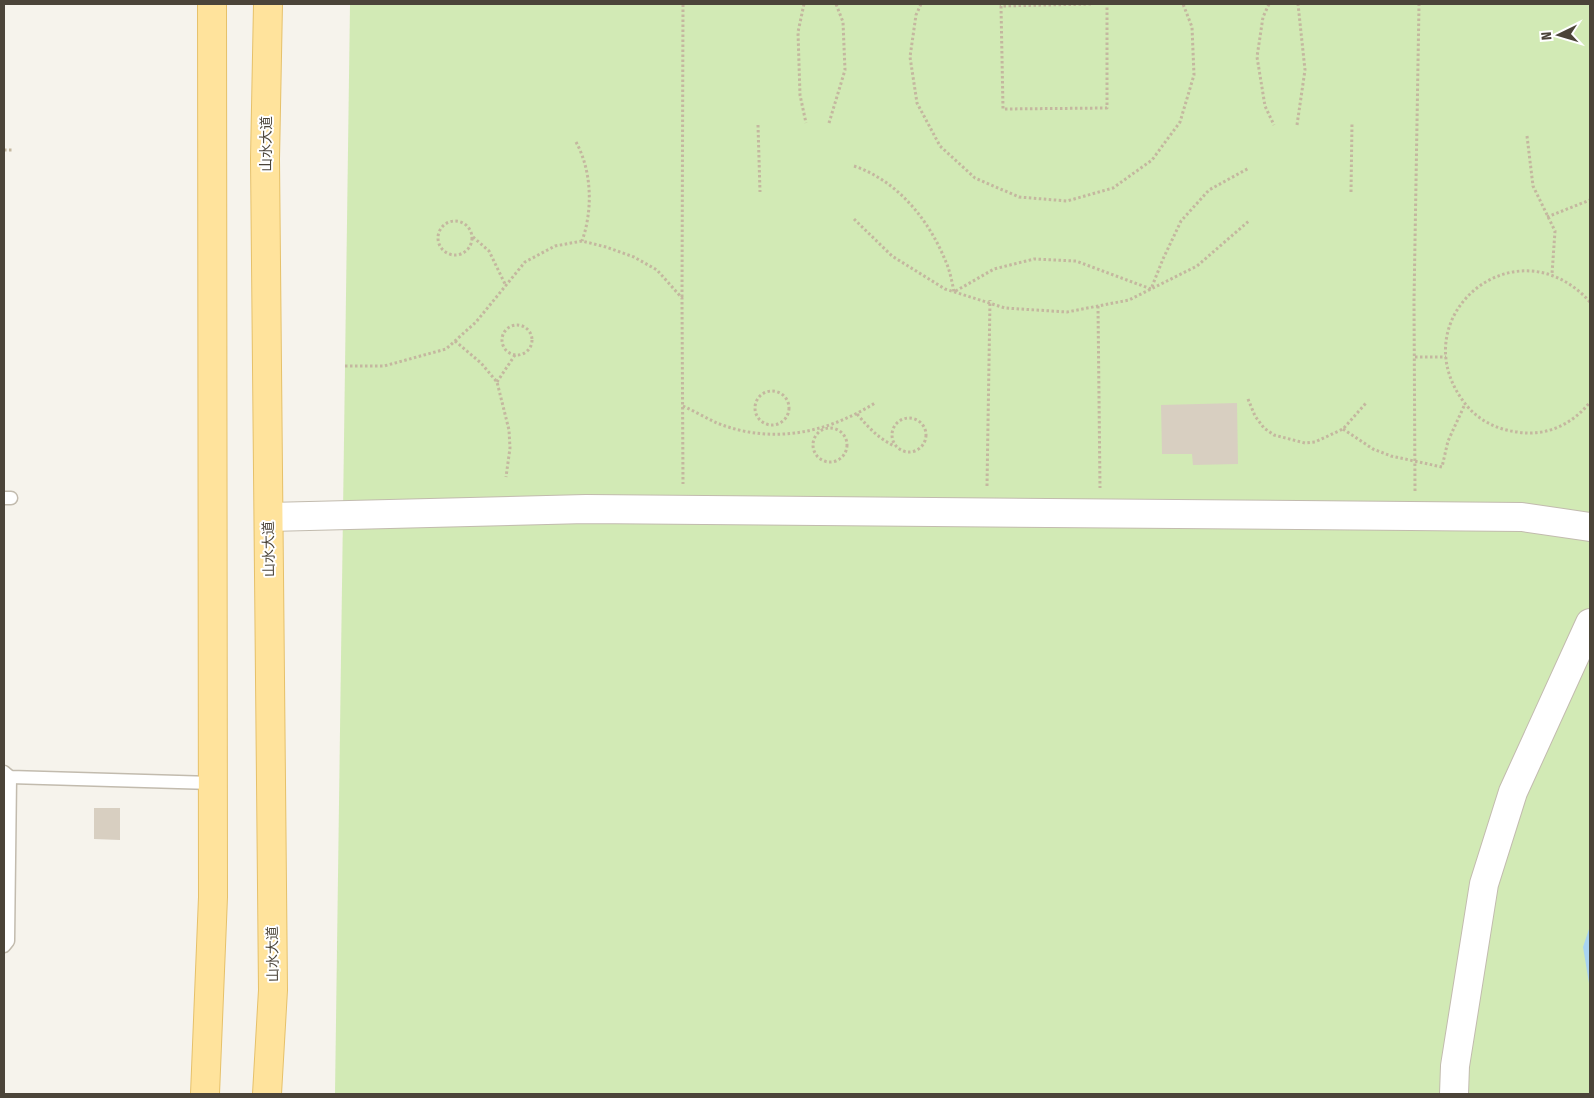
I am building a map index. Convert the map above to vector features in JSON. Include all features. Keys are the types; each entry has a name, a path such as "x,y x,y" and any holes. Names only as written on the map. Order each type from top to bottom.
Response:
{"main road":[{"path":"203,1088 213,897 212,4"},
{"name":"山水大道","path":"268,4 265,159 273,990 269,1088"}],"street":[{"path":"269,517 576,509 1522,517 1590,527"},
{"path":"1454,1094 1455,1066 1484,884 1513,792 1590,623"},
{"path":"1467,1094 1469,1062 1496,886 1523,807 1566,705 1590,657"}],"lane":[{"path":"4,946 8,941 7,774 212,783"}],"path":[{"path":"683,4 682,298 684,510"},
{"path":"804,4 798,32 800,95 806,123"},
{"path":"828,123 845,70 843,22 836,4"},
{"path":"921,4 916,15 910,57 917,104 940,146 975,178 984,182 1019,197 1067,201 1113,188 1129,177 1152,160 1180,122 1194,75 1192,27 1183,4"},
{"path":"1091,4 1001,6 1003,109 1107,108 1107,4"},
{"path":"1269,4 1263,17 1257,57 1264,106 1274,125"},
{"path":"1297,125 1305,70 1298,4"},
{"path":"1416,516 1416,146 1419,4"},
{"path":"1351,192 1352,123"},
{"path":"758,125 760,192"},
{"path":"1527,136 1532,186 1555,232 1552,274"},
{"path":"576,142 588,180 590,207 582,241"},
{"path":"4,150 13,150"},
{"path":"854,166 871,172 905,196 930,229 947,263 954,292"},
{"path":"1152,289 1163,259 1181,221 1209,190 1249,168"},
{"path":"1548,217 1590,200"},
{"path":"854,219 892,256 945,289 1005,308 1067,312 1129,300 1152,289 1197,266 1250,220"},
{"path":"473,237 470,248 461,255 449,255 441,247 438,236 443,226 453,220 464,223 472,232 473,237 489,251 506,287"},
{"path":"345,366 384,366 446,349 476,322 525,262 555,246 582,241 634,257 657,270 682,298"},
{"path":"954,292 994,269 1034,259 1076,261 1152,289"},
{"path":"1590,302 1576,287 1552,274 1524,270 1498,275 1476,288 1458,307 1448,331 1446,357 1451,382 1465,404 1484,421 1496,427 1522,433 1552,430 1574,419 1590,402"},
{"path":"986,513 990,302"},
{"path":"1098,306 1100,514"},
{"path":"518,325 530,332 532,342 528,350 520,355 515,355 507,350 502,341 508,328 518,325"},
{"path":"454,341 481,362 497,382 509,430 510,448 506,477"},
{"path":"497,382 515,355"},
{"path":"1415,357 1446,357"},
{"path":"774,390 784,396 789,406 787,417 783,422 772,426 762,422 755,413 755,407 758,397 763,393 774,390"},
{"path":"1248,399 1255,416 1264,428 1274,435 1287,440 1305,443 1315,442 1343,429 1366,403"},
{"path":"683,406 716,423 755,433 773,434 804,432 826,427 857,414 875,403"},
{"path":"1343,429 1373,449 1390,456 1442,467 1448,441 1465,404"},
{"path":"857,414 883,440 904,451 910,452 924,444 926,432 921,422 905,417 895,423 891,434 892,440 897,447"},
{"path":"772,426 773,434"},
{"path":"826,427 838,429 846,437 847,448 845,454 837,461 825,462 820,459 814,450 814,438 826,427"}],"green space":[{"path":"350,4 1590,4 1590,1094 335,1094"}],"water":[{"path":"1590,926 1590,989 1583,947"}],"building":[{"path":"1237,403 1238,464 1193,465 1192,454 1162,454 1161,405"},
{"path":"94,808 120,808 120,840 94,839"}]}
